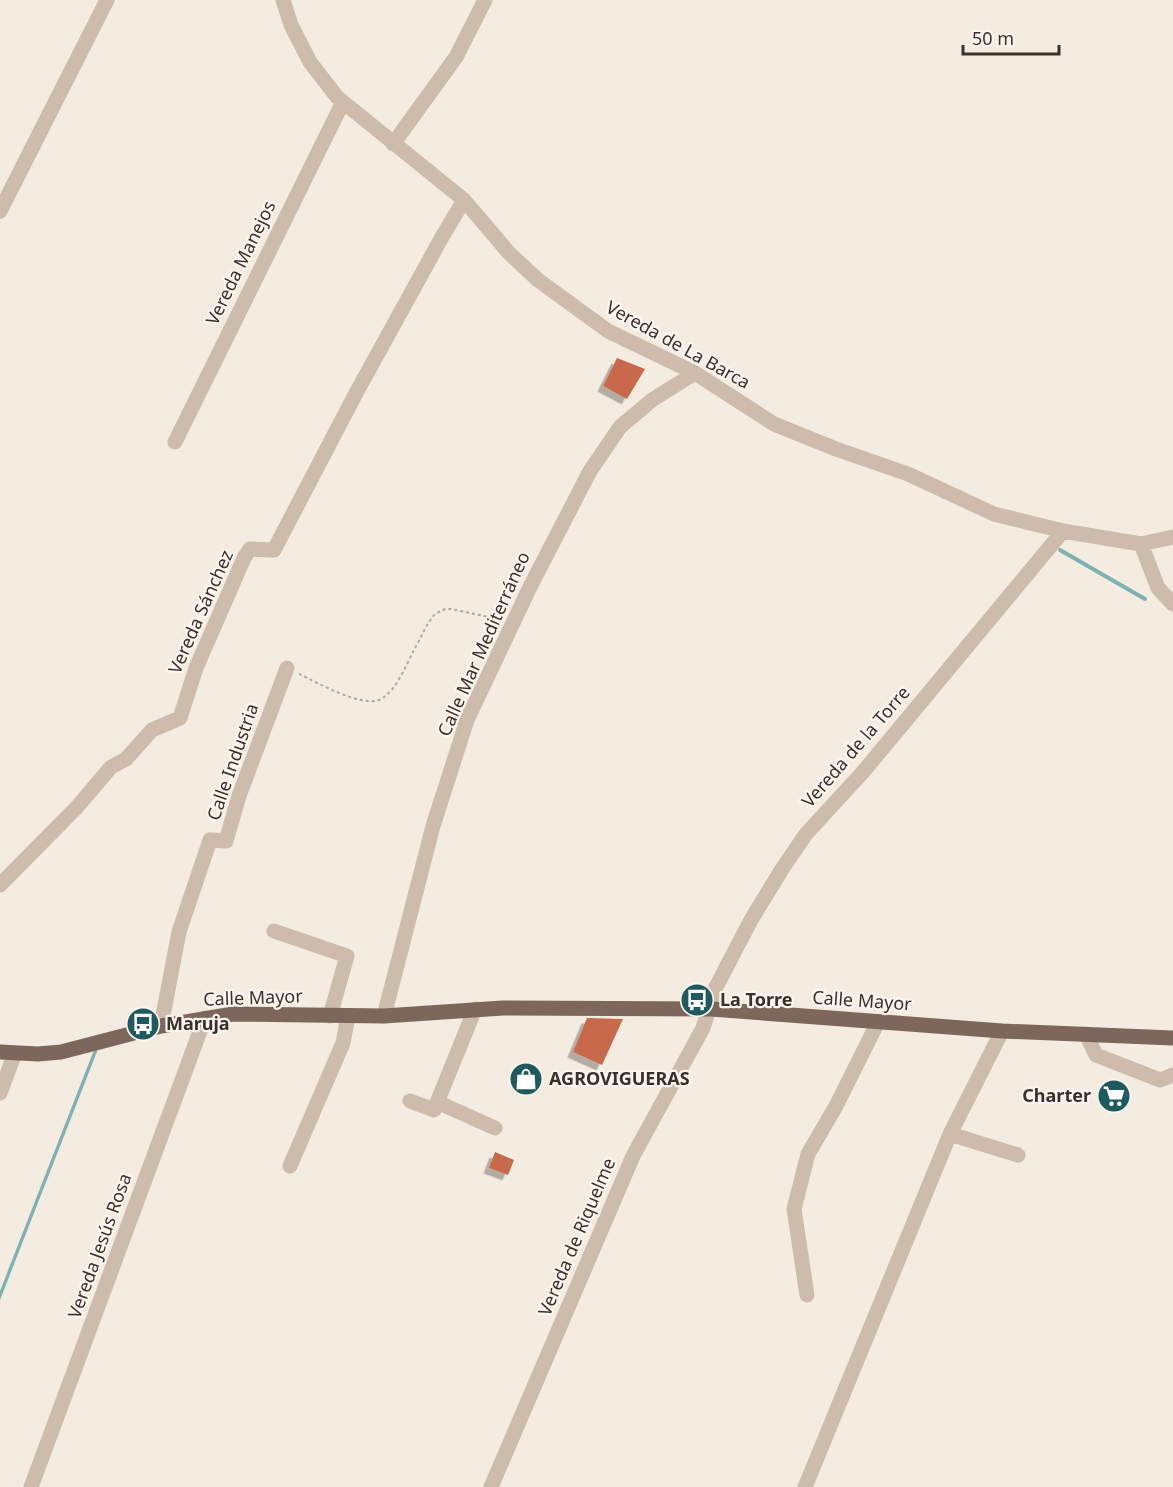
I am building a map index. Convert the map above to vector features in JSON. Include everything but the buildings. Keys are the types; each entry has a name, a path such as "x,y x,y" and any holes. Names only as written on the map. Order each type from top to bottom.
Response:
{"main road":[{"name":"Calle Mayor","path":"7,1052 38,1054 61,1052 161,1026 233,1014 384,1017 476,1009 564,1007 711,1009 1002,1031 1173,1038"}],"street":[{"path":"0,211 107,0"},
{"name":"Vereda de La Barca","path":"283,0 291,25 310,62 343,102 464,200 508,253 538,280 608,331 695,373 774,424 908,474 994,514 1063,531 1141,544"},
{"path":"393,144 456,57 485,0"},
{"name":"Vereda Manejos","path":"175,442 343,102"},
{"name":"Vereda Sánchez","path":"0,885 77,807 111,767 126,759 152,730 180,718 196,668 244,558 250,549 274,549 355,395 464,200"},
{"name":"Calle Mar Mediterráneo","path":"384,1017 433,826 467,720 513,623 590,471 621,427 652,400 695,373"},
{"name":"Vereda de la Torre","path":"711,1009 716,987 751,920 806,834 863,772 1063,531"},
{"path":"1173,537 1141,544 1158,588 1173,604"},
{"name":"Calle Industria","path":"161,1026 179,932 210,840 226,841 287,668"},
{"path":"274,931 347,956 330,1016"},
{"path":"410,1101 435,1110 476,1009"},
{"name":"Vereda de Riquelme","path":"491,1487 633,1156 703,1028 711,1009"},
{"path":"290,1166 335,1063 348,1016"},
{"name":"Vereda Jesús Rosa","path":"31,1487 205,1018"},
{"path":"807,1295 794,1209 808,1154 836,1106 878,1022"},
{"path":"805,1487 950,1134 1002,1031"},
{"path":"1086,1034 1096,1055 1160,1080 1173,1075"},
{"path":"0,1093 7,1052"},
{"path":"437,1102 495,1128"},
{"path":"950,1134 1018,1155"}],"path":[{"path":"287,668 320,685 360,700 375,701 382,699 395,683 431,618 440,611 451,609 513,623"}],"water":[{"path":"98,1049 0,1300 0,1291 94,1050"}],"waterway":[{"path":"1060,550 1145,599"}],"place":[{"name":"La Torre","path":"697,1000"},
{"name":"Maruja","path":"143,1024"},
{"name":"AGROVIGUERAS","path":"526,1079"},
{"name":"Charter","path":"1114,1096"}]}
